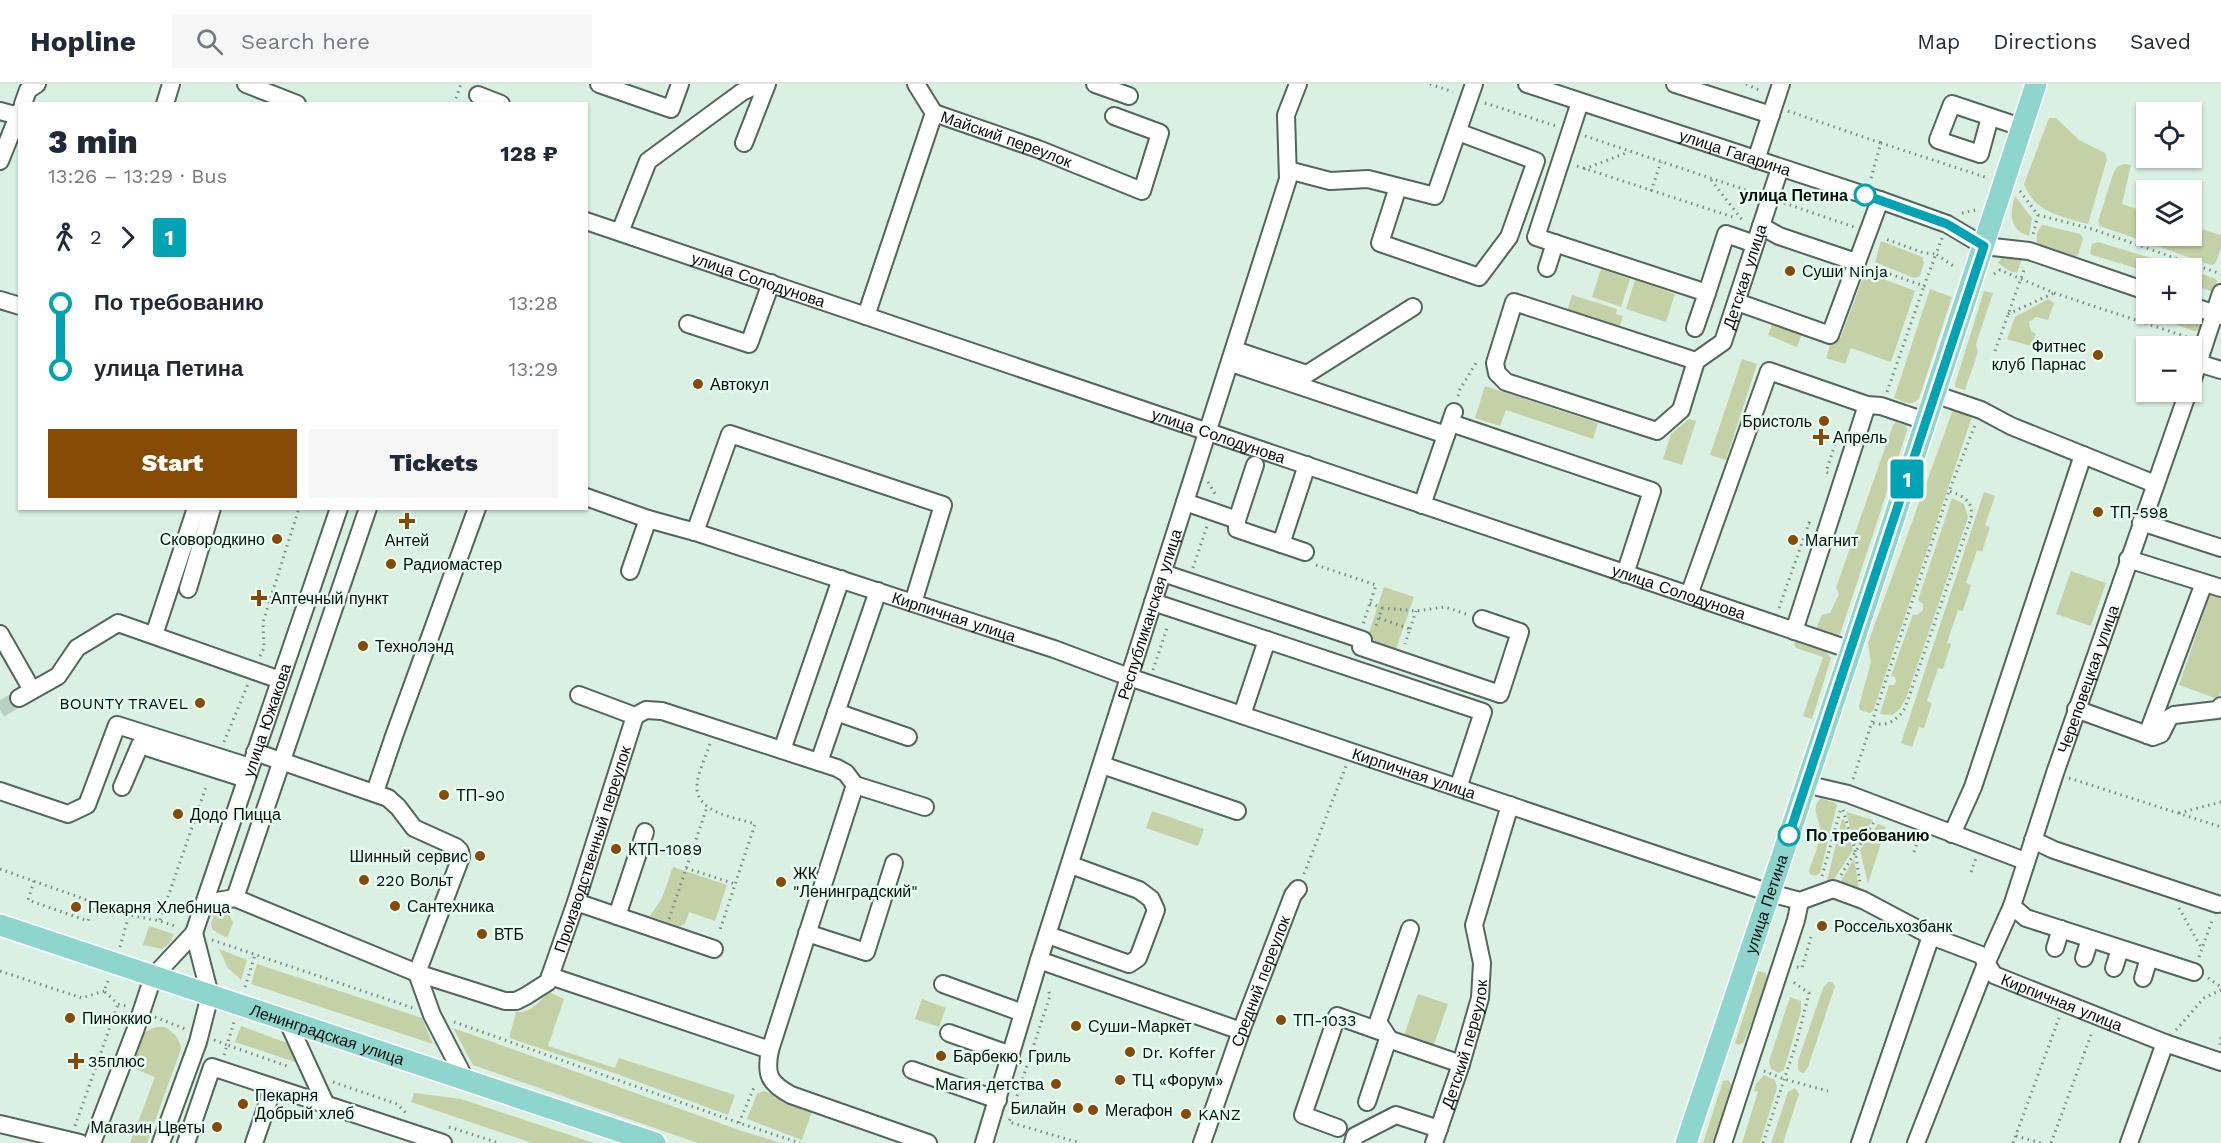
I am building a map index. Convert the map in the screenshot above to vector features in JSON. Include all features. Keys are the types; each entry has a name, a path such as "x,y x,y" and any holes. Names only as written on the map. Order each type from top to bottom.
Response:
{"main road":[{"name":"улица Петина","path":"1686,1143 1851,650 2036,84"},
{"name":"Ленинградская улица","path":"0,925 655,1143"}],"street":[{"path":"23,102 28,90 37,84"},
{"path":"166,102 171,84"},
{"path":"599,84 671,109 680,84"},
{"path":"620,232 648,161 742,92 759,84"},
{"path":"744,143 767,84"},
{"path":"916,84 934,113"},
{"path":"1095,84 1129,96"},
{"name":"Республиканская улица","path":"984,1143 1039,960 1102,765 1141,677 1153,602 1288,179 1286,115 1298,84"},
{"name":"улица Гагарина","path":"1527,84 1880,200 1947,224 1984,246 2029,251 2136,288"},
{"path":"1675,84 1773,108"},
{"path":"1756,160 1781,84"},
{"path":"1288,170 1330,181 1368,179 1436,196 1472,91"},
{"path":"253,92 290,102"},
{"path":"478,94 496,102"},
{"path":"1580,102 1536,237 1707,293"},
{"path":"0,111 18,110"},
{"name":"Майский переулок","path":"866,316 934,113 1038,149 1142,191 1160,134 1114,116"},
{"path":"0,161 18,115"},
{"path":"1990,117 2021,127"},
{"path":"1398,187 1380,243 1479,277 1509,237 1536,161 1458,132"},
{"name":"Детская улица","path":"1696,361 1723,342 1780,168"},
{"path":"1737,302 1830,335 1880,200"},
{"name":"улица Солодунова","path":"588,222 1851,650"},
{"path":"1761,226 1779,236 1856,262"},
{"path":"1695,328 1726,234 1755,244"},
{"path":"1547,268 1555,243"},
{"path":"688,324 749,344 771,283"},
{"path":"2202,351 2218,315 2221,293"},
{"path":"0,300 18,305"},
{"path":"1514,302 1696,361 1681,410 1657,431 1506,382 1496,368 1499,348 1514,302"},
{"path":"1233,356 1306,374 1413,307"},
{"path":"2202,309 2218,315"},
{"path":"1233,356 1450,423 1652,491 1625,574"},
{"path":"2202,364 2221,370"},
{"path":"1689,596 1769,371 1925,421"},
{"path":"1934,394 1981,410 2011,426 2155,484"},
{"name":"Череповецкая улица","path":"1916,1143 1986,964 2012,906 2076,709 2184,402"},
{"path":"1794,631 1874,406"},
{"path":"1422,505 1450,423"},
{"path":"695,532 730,434 943,505 913,603"},
{"path":"1952,834 1974,787 2083,455"},
{"path":"1255,465 1237,520 1237,529 1305,552"},
{"path":"1281,544 1306,465"},
{"name":"Кирпичная улица","path":"588,498 1141,677 1351,753 1800,901"},
{"path":"1185,502 1237,520"},
{"path":"154,635 195,510"},
{"path":"188,589 211,510"},
{"name":"улица Южакова","path":"153,977 194,933 338,510"},
{"path":"235,898 367,510"},
{"path":"375,792 476,510"},
{"path":"630,571 648,519"},
{"path":"2141,522 2221,548"},
{"path":"2128,559 2221,588"},
{"path":"1162,573 1358,638 1363,640 1361,647 1500,693 1520,632 1482,619"},
{"path":"782,750 841,579"},
{"path":"2147,735 2204,582"},
{"path":"819,762 878,591"},
{"path":"1153,602 1483,712"},
{"path":"0,634 26,694 58,676 77,648 118,623 280,680"},
{"path":"1242,715 1267,640"},
{"path":"1458,788 1490,690"},
{"path":"579,695 635,716 640,712 654,709 716,728 837,768 846,773 855,785 925,807"},
{"path":"2076,709 2153,737 2162,734 2169,718 2217,710 2221,706"},
{"path":"836,712 908,737"},
{"name":"Производственный переулок","path":"549,979 635,716"},
{"path":"0,791 68,814 87,805 117,725 216,763"},
{"path":"123,787 140,745 216,763 250,766 282,762 388,798 414,828 456,847 461,857 417,973 432,1015 465,1079"},
{"path":"1102,765 1237,811"},
{"path":"1805,784 1848,794 2025,861"},
{"path":"855,785 770,1050 767,1063 768,1072 771,1082 791,1095 928,1143"},
{"name":"Детский переулок","path":"1436,1136 1461,1064 1480,998 1482,963 1474,925 1510,805"},
{"path":"617,916 645,832"},
{"path":"2033,840 2054,850 2217,904"},
{"path":"807,933 866,952 894,862"},
{"path":"1048,935 1129,964 1138,958 1156,910 1151,899 1139,890 1071,865"},
{"name":"Средний переулок","path":"1202,1143 1241,1032 1293,895 1298,889"},
{"path":"1723,1143 1800,901 1825,892"},
{"name":"Кирпичная улица","path":"1825,892 1863,900 1931,936 1981,955 1994,975 2165,1043 2221,1062"},
{"path":"205,903 235,898 417,973 505,1001 516,1001 549,979 770,1050"},
{"path":"576,902 714,948"},
{"path":"2012,906 2026,918 2194,972"},
{"path":"1367,1102 1387,1036 1378,1022 1410,929"},
{"path":"2055,948 2061,929"},
{"path":"161,1143 198,1042 210,995 194,933"},
{"path":"1860,1143 1931,936"},
{"path":"2084,958 2090,939"},
{"path":"2114,968 2120,949"},
{"path":"2143,978 2149,958"},
{"path":"1039,960 1241,1032"},
{"path":"92,1143 153,977"},
{"path":"943,984 1023,1013"},
{"path":"1338,1128 1303,1115 1337,1016 1461,1064"},
{"path":"287,1020 326,1105"},
{"path":"949,1033 1011,1055"},
{"path":"2129,1143 2165,1043"},
{"path":"186,1143 212,1067 443,1143"},
{"path":"912,1070 998,1100"},
{"path":"254,1143 273,1088"},
{"path":"1353,1143 1355,1136 1396,1115 1436,1136"},
{"path":"0,1124 75,1142"}],"path":[{"path":"455,102 461,84"},
{"path":"1430,84 1472,91 1570,131 1869,232 1924,253 1936,254 1874,406"},
{"path":"1746,84 1755,85 1773,108 1990,179"},
{"path":"1871,178 1881,143"},
{"path":"1584,169 1630,152"},
{"path":"1561,161 1761,226"},
{"path":"1651,191 1661,162"},
{"path":"1710,178 1743,220"},
{"path":"2038,215 2092,229 2221,274"},
{"path":"1856,262 1924,286"},
{"path":"1995,351 2021,278 2054,293 2164,331 2205,342"},
{"path":"2007,315 2054,293"},
{"path":"1450,423 1460,389 1482,352 1499,348"},
{"path":"1848,794 1949,491 1981,410"},
{"path":"1189,582 1217,495 1207,482"},
{"path":"1872,723 1882,726 1892,722 1905,708 1971,518 1972,512 1968,501 1949,491"},
{"path":"160,921 216,763 264,648 264,622 298,510"},
{"path":"1305,552 1303,561 1376,585 1358,638"},
{"path":"1383,608 1416,611 1445,607 1482,619"},
{"path":"1141,677 1170,618 1179,610"},
{"path":"1404,649 1416,611"},
{"path":"1379,618 1410,629"},
{"path":"1141,677 1163,675"},
{"path":"714,948 755,824 707,807 700,797 698,782 716,728"},
{"path":"1298,889 1351,753"},
{"path":"2055,773 2221,827"},
{"path":"2178,813 2221,802"},
{"path":"1825,892 1842,806 1855,850 1863,900"},
{"path":"665,932 707,807"},
{"path":"1825,892 1877,818"},
{"path":"1914,852 1920,832"},
{"path":"1971,872 1977,853"},
{"path":"686,868 735,884"},
{"path":"0,869 129,915"},
{"path":"34,881 28,900 88,921 95,903"},
{"path":"2168,888 2202,949"},
{"path":"2165,1043 2204,998 2221,988 2214,981 2194,972 2217,904"},
{"path":"1795,967 1802,968 1811,937"},
{"path":"255,955 800,1143"},
{"path":"1763,1143 1797,1041 1809,993 1791,981 1797,957"},
{"path":"1016,1101 1050,996 1039,960"},
{"path":"0,971 82,998 104,991"},
{"path":"75,1142 118,1004"},
{"path":"2013,1143 2060,1017 2069,1020"},
{"path":"2051,1143 2093,1030 2086,1026"},
{"path":"1747,1066 1828,1091"},
{"path":"739,1123 757,1082"},
{"path":"1012,1111 1009,1122 1080,1143"},
{"path":"2016,1136 2041,1143"}],"green space":[{"path":"2049,118 2056,118 2079,140 2105,153 2107,159 2088,224 2050,212 2042,207 2029,194 2024,184"},
{"path":"2131,165 2122,204 2136,209 2136,239 2100,226 2098,222 2113,174 2118,166"},
{"path":"2015,196 2032,218 2029,236 2017,229 2012,220"},
{"path":"2043,225 2080,234 2083,238 2078,255 2074,258 2039,249 2037,236"},
{"path":"2202,229 2220,235 2221,233 2221,248 2215,264 2202,262 2202,258 2191,258 2157,246 2202,246"},
{"path":"1881,241 1922,257 1924,263 1920,276 1914,278 1875,262"},
{"path":"2098,242 2151,258 2136,258 2136,268 2092,255 2090,253 2092,244"},
{"path":"2010,256 2022,259 2017,273 1998,263 2001,258"},
{"path":"1601,269 1630,279 1621,307 1592,297"},
{"path":"1865,272 1915,291 1891,362 1851,348 1845,364 1826,358 1832,338 1841,337"},
{"path":"2202,274 2217,281 2215,290 2202,288"},
{"path":"1635,280 1675,294 1666,322 1626,309"},
{"path":"1930,289 1952,297 1919,398 1913,403 1907,403 1894,398"},
{"path":"1984,291 1993,293 1976,344 1978,352 1965,390 1955,387 1955,384"},
{"path":"1572,295 1617,309 1616,314 1623,316 1619,328 1567,311"},
{"path":"2048,299 2054,303 2048,320 2036,317 2029,322 2031,331 2036,334 2031,346 2007,339 2015,317"},
{"path":"1773,322 1802,334 1797,347 1768,335"},
{"path":"2175,324 2199,324 2200,330 2194,331"},
{"path":"1742,359 1757,364 1726,460 1710,455"},
{"path":"1485,386 1598,423 1593,439 1506,410 1500,426 1475,418"},
{"path":"1954,407 1973,414 1873,711 1870,713 1860,710 1859,706 1871,662 1868,643"},
{"path":"1689,419 1696,421 1682,465 1663,459 1671,434"},
{"path":"1896,422 1906,426 1907,431 1840,634 1837,636 1819,630 1817,626 1822,615 1830,613 1839,594 1836,588 1893,425"},
{"path":"1984,492 1995,496 1985,525 1990,527 1982,552 1977,550 1966,583 1971,585 1963,611 1958,610 1947,643 1951,644 1943,669 1938,668 1927,701 1932,703 1924,728 1919,727 1912,747 1901,743"},
{"path":"1952,498 1964,504 1968,518 1906,698 1900,709 1892,715 1880,714 1889,685 1894,685 1896,681 1895,677 1891,676 1913,614 1917,615 1923,610 1923,604 1918,600"},
{"path":"2071,571 2106,583 2091,626 2056,614"},
{"path":"1384,587 1414,597 1396,649 1367,639"},
{"path":"2211,592 2221,595 2221,692 2218,699 2179,685"},
{"path":"1796,639 1824,649 1831,658 1812,719 1803,716 1823,657 1796,648 1794,643"},
{"path":"1821,798 1837,805 1820,873 1815,876 1809,871 1819,839 1820,829 1816,806"},
{"path":"1152,811 1204,829 1198,846 1146,828"},
{"path":"1846,812 1873,820 1855,845"},
{"path":"1842,819 1853,850 1832,882 1827,881"},
{"path":"1878,824 1886,827 1868,884 1860,850"},
{"path":"1854,858 1859,889 1840,883"},
{"path":"673,867 727,885 715,921 689,912 685,924 679,926 650,916 662,898"},
{"path":"217,906 226,907 233,923 227,938 213,930 211,924"},
{"path":"149,926 174,934 169,944 162,949 143,945"},
{"path":"219,949 247,960 241,980 228,968"},
{"path":"257,964 422,1018 433,1044 251,984"},
{"path":"1758,971 1766,973 1767,983 1744,1042 1739,1045 1735,1043"},
{"path":"1828,982 1832,982 1835,986 1808,1067 1804,1073 1800,1072 1798,1061 1823,988"},
{"path":"549,992 564,999 548,1046 615,1068 619,1058 735,1095 728,1115 617,1074 509,1038 516,1012 530,1009"},
{"path":"1418,994 1448,1004 1432,1050 1403,1039"},
{"path":"1790,997 1801,1001 1801,1011 1784,1070 1779,1073 1771,1069 1769,1061"},
{"path":"922,999 946,1008 939,1027 915,1019"},
{"path":"241,1026 295,1046 304,1065 235,1042"},
{"path":"156,1027 164,1027 176,1036 181,1049 147,1143 130,1143 155,1077 128,1066 136,1045 144,1034"},
{"path":"453,1028 781,1143 698,1143 473,1065"},
{"path":"1764,1075 1775,1080 1777,1088 1760,1143 1742,1143 1758,1092 1754,1091 1756,1084"},
{"path":"1728,1080 1732,1088 1715,1143 1703,1143 1723,1081"},
{"path":"1795,1088 1799,1094 1783,1143 1771,1143 1788,1092"},
{"path":"764,1091 812,1111 802,1140 747,1119 757,1094"},
{"path":"414,1093 461,1099 594,1143 532,1143 411,1102"}],"tunnel":[{"path":"0,710 19,698"}],"bus line":[{"name":"1","path":"1789,835 1984,246 1947,224 1865,195"}],"place":[{"name":"улица Петина","path":"1865,195"},
{"name":"Суши Ninja","path":"1790,271"},
{"name":"Фитнес клуб Парнас","path":"2098,355"},
{"name":"Автокул","path":"698,384"},
{"name":"Бристоль","path":"1824,421"},
{"name":"Апрель","path":"1821,437"},
{"name":"ТП-598","path":"2098,512"},
{"name":"Антей","path":"407,521"},
{"name":"Сковородкино","path":"277,539"},
{"name":"Магнит","path":"1793,540"},
{"name":"Радиомастер","path":"391,564"},
{"name":"Аптечный пункт","path":"259,598"},
{"name":"Технолэнд","path":"363,646"},
{"name":"BOUNTY TRAVEL","path":"200,703"},
{"name":"ТП-90","path":"444,795"},
{"name":"Додо Пицца","path":"178,814"},
{"name":"По требованию","path":"1789,835"},
{"name":"КТП-1089","path":"616,849"},
{"name":"Шинный сервис","path":"480,856"},
{"name":"220 Вольт","path":"364,880"},
{"name":"ЖК \"Ленинградский\"","path":"781,882"},
{"name":"Сантехника","path":"395,906"},
{"name":"Пекарня Хлебница","path":"76,907"},
{"name":"Россельхозбанк","path":"1822,926"},
{"name":"ВТБ","path":"482,934"},
{"name":"Пиноккио","path":"70,1018"},
{"name":"ТП-1033","path":"1281,1020"},
{"name":"Суши-Маркет","path":"1076,1026"},
{"name":"Dr. Koffer","path":"1130,1052"},
{"name":"Барбекю, Гриль","path":"941,1056"},
{"name":"35плюс","path":"76,1061"},
{"name":"ТЦ «Форум»","path":"1120,1080"},
{"name":"Магия детства","path":"1056,1084"},
{"name":"Пекарня Добрый хлеб","path":"243,1104"},
{"name":"Билайн","path":"1078,1108"},
{"name":"Мегафон","path":"1093,1110"},
{"name":"KANZ","path":"1186,1114"},
{"name":"Магазин Цветы","path":"217,1127"}]}
